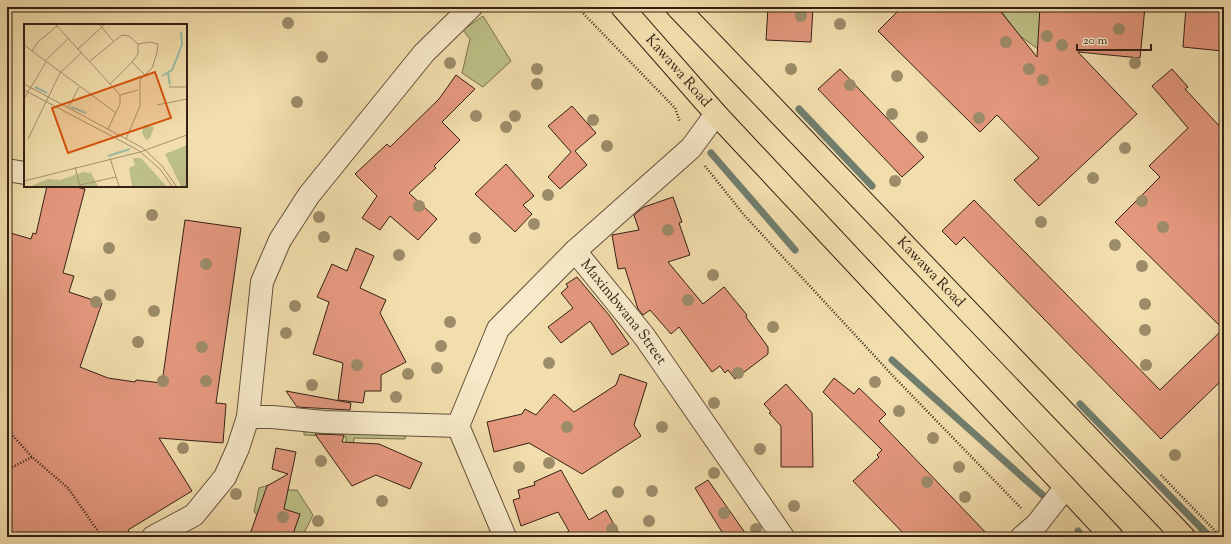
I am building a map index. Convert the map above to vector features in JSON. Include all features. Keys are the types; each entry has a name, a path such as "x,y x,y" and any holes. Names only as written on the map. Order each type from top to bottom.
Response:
{"main road":[{"name":"Kawawa Road","path":"622,7 716,114 1112,537"},
{"name":"Kawawa Road","path":"677,7 1184,537"}],"street":[{"path":"153,537 194,515 225,477 238,448 248,417 262,282 280,240 309,195 424,53 471,7"},
{"name":"Maximbwana Street","path":"716,114 691,148 575,251 644,336 783,537"},
{"path":"7,170 24,173"},
{"path":"505,537 458,426 498,329 575,251"},
{"path":"248,417 272,417 324,422 359,421 458,426"},
{"path":"1029,531 1065,488"}],"path":[{"path":"578,7 674,108 691,148 749,221 894,377 1029,531"},
{"path":"7,429 32,457 68,488 102,537"},
{"path":"7,470 32,457"}],"green space":[{"path":"1003,7 1073,7 1045,54 1020,36 1001,11"},
{"path":"483,16 511,61 483,87 462,73 470,39 463,30"},
{"path":"304,430 406,433 405,439 354,438 350,470 346,468 346,437 304,435"},
{"path":"278,482 286,490 297,490 313,515 304,533 291,537 279,537 254,512 259,488"}],"building":[{"path":"768,7 813,7 811,42 766,40"},
{"path":"902,7 997,7 1037,57 1040,7 1145,7 1140,58 1078,52 1137,114 1039,206 1014,180 1039,158 997,115 980,132 878,31"},
{"path":"1186,7 1224,7 1222,51 1183,47"},
{"path":"840,69 924,157 902,177 818,89"},
{"path":"1172,69 1188,87 1185,89 1224,131 1224,378 1161,439 964,237 956,245 942,231 974,200 1160,390 1223,329 1115,222 1160,177 1149,166 1188,128 1152,86"},
{"path":"456,75 475,89 442,122 460,140 434,166 436,168 409,193 437,219 418,240 390,216 380,230 362,218 377,196 355,174 387,144 390,147 439,99"},
{"path":"572,106 596,133 575,151 587,165 560,189 548,177 571,152 548,126"},
{"path":"506,164 534,196 523,205 532,214 515,232 475,194"},
{"path":"47,187 76,187 85,189 63,273 74,276 69,292 102,303 80,367 108,378 135,382 136,380 162,383 185,220 241,228 216,403 226,404 223,443 159,438 192,491 128,530 133,537 7,537 7,232 31,239 33,233 36,234"},
{"path":"673,197 682,222 679,223 690,255 668,262 703,304 724,287 747,315 746,317 768,347 768,354 735,379 728,370 725,373 720,366 712,372 679,327 671,334 650,310 643,315 638,309 625,268 618,269 612,235 639,230 634,215 644,207"},
{"path":"356,248 374,256 360,288 386,300 380,313 406,362 381,375 381,391 365,391 363,403 338,400 343,363 313,354 329,302 317,297 332,264 347,271"},
{"path":"577,277 609,315 629,344 612,355 590,321 561,343 548,327 573,308 561,293 568,287 566,284"},
{"path":"620,374 647,383 634,425 641,436 582,474 529,443 494,452 487,422 522,414 525,409 536,415 554,394 574,412 616,385"},
{"path":"834,378 854,394 859,388 886,414 879,421 990,537 907,537 853,481 879,457 877,455 882,450 823,392"},
{"path":"786,384 812,413 813,467 781,467 781,426 769,413 771,412 764,404"},
{"path":"286,391 351,403 350,410 297,407"},
{"path":"315,434 344,435 342,442 379,444 422,463 410,489 376,475 352,486"},
{"path":"276,448 296,452 284,509 300,514 292,537 249,537 267,486 288,474 272,469"},
{"path":"561,470 589,520 606,510 621,537 558,537 569,531 558,512 521,526 513,500 520,498 518,490 535,485 534,482"},
{"path":"708,480 748,537 725,537 695,488"}],"waterway":[{"path":"799,109 872,186"},
{"path":"711,153 795,250"},
{"path":"892,360 1047,499"},
{"path":"1080,404 1210,537"},
{"path":"1078,531 1083,537"}]}
